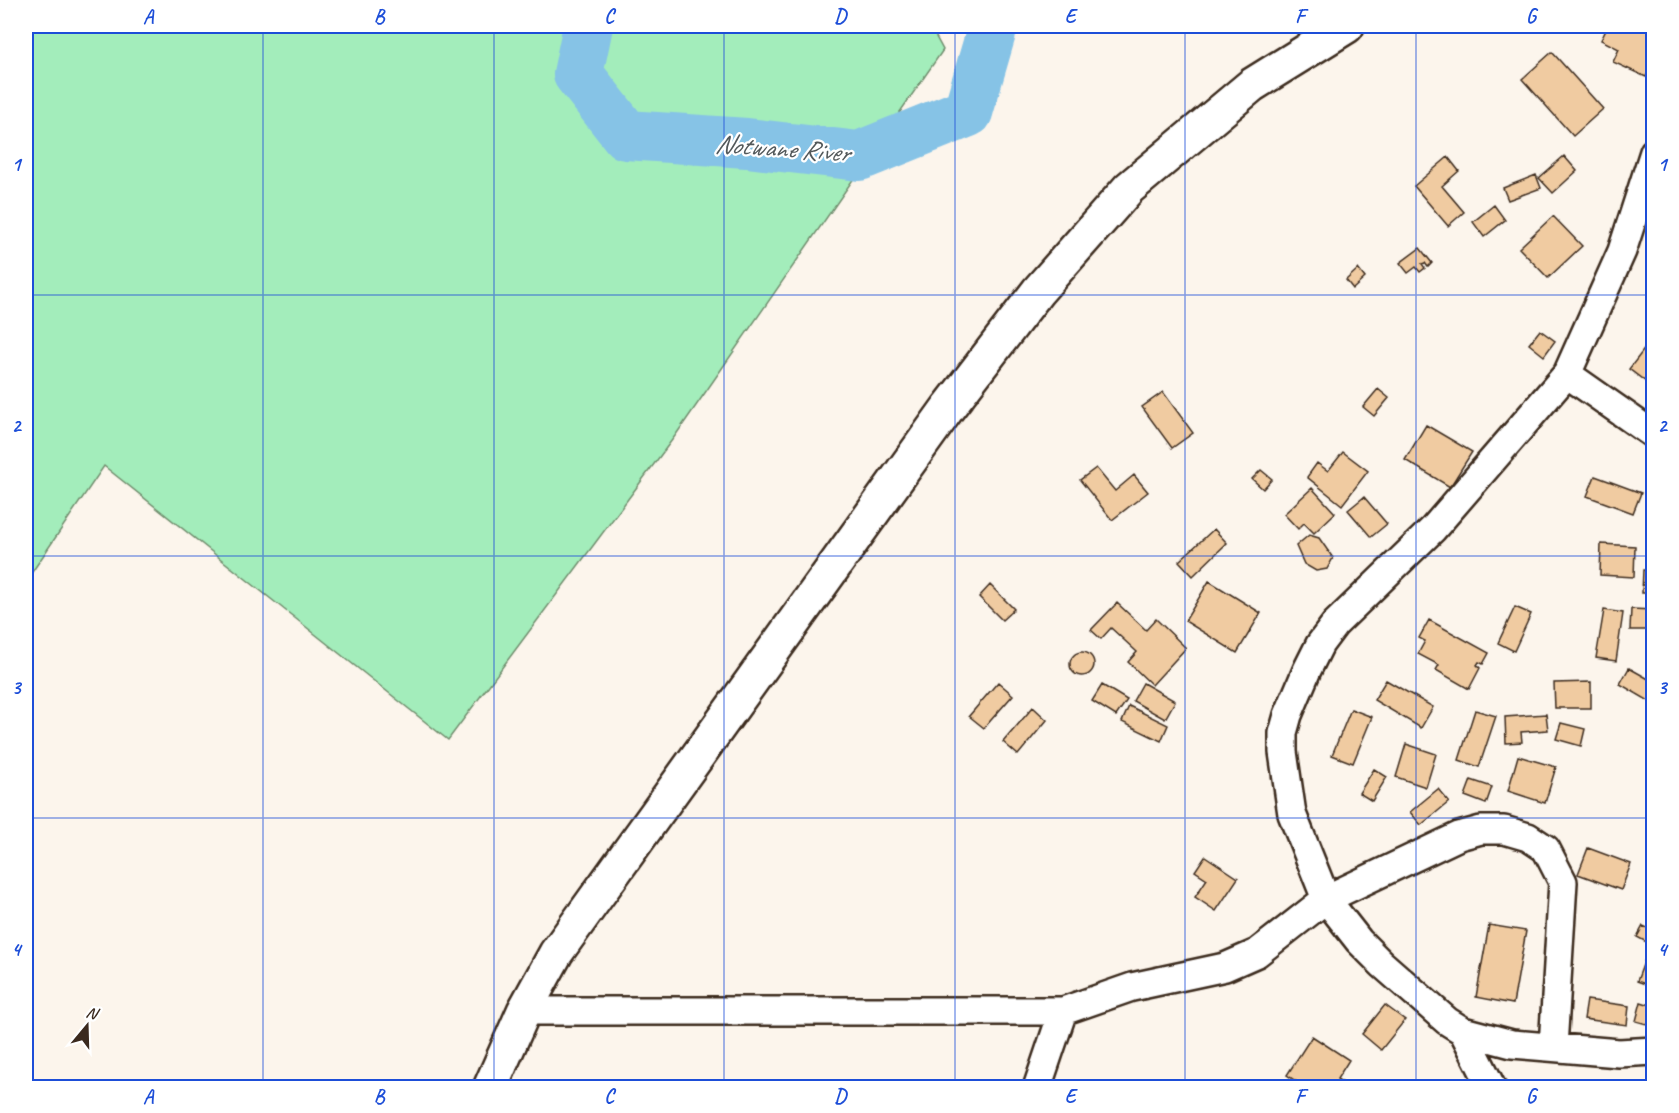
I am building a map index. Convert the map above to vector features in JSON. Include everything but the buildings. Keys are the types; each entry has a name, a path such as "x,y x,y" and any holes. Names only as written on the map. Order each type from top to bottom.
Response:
{"street":[{"path":"490,1088 524,1011 556,953 948,408 1038,291 1129,188 1252,85 1347,26"},
{"path":"1653,152 1622,251 1567,374 1434,529 1335,624 1320,644 1307,669 1288,715 1283,752 1292,814 1326,899 1359,941 1447,1021 1463,1031 1512,1044 1619,1053 1653,1051"},
{"path":"1567,374 1653,435"},
{"path":"524,1011 1063,1011 1132,987 1225,967 1257,953 1326,899 1459,836 1480,830 1504,830 1527,837 1546,849 1563,882 1553,1047"},
{"path":"1037,1088 1063,1011"},
{"path":"1463,1031 1492,1088"}],"green space":[{"path":"26,26 930,26 943,50 675,436 448,740 104,466 26,581"}],"waterway":[{"name":"Notwane River","path":"588,26 578,74 626,135 747,143 859,156 968,112 993,26"}]}
